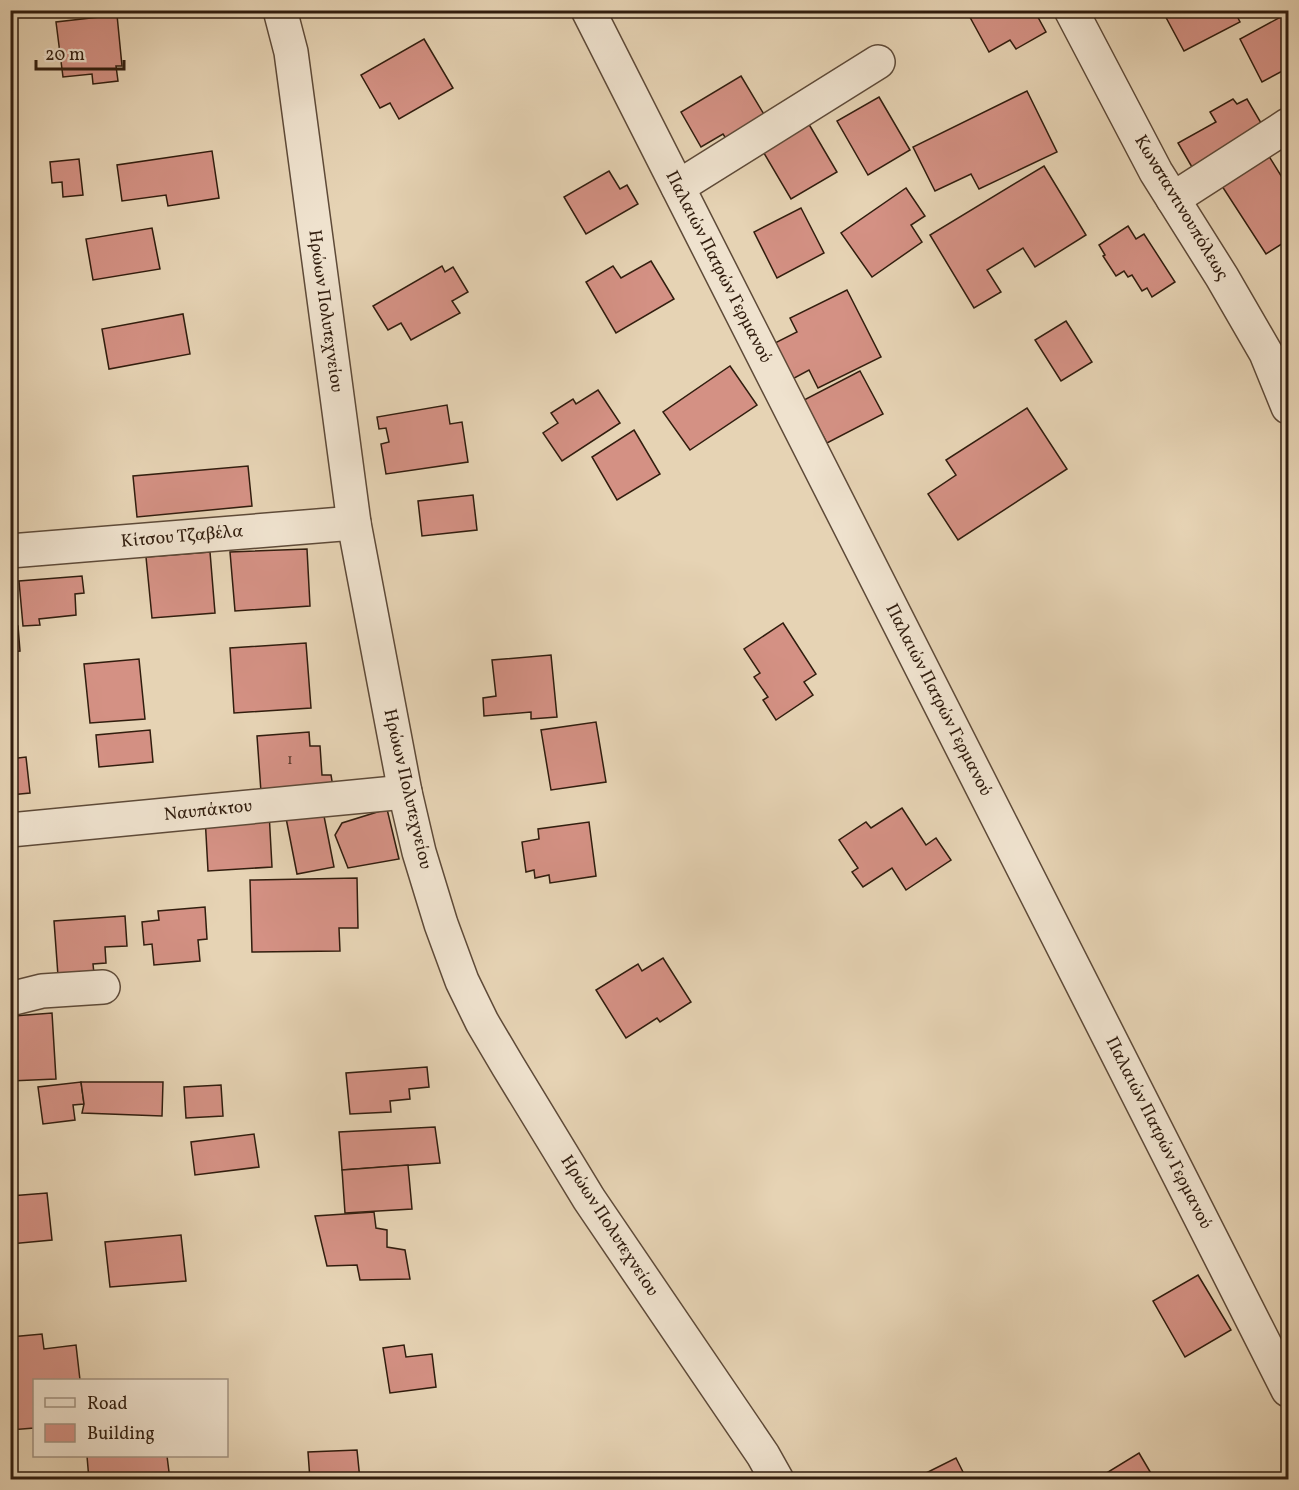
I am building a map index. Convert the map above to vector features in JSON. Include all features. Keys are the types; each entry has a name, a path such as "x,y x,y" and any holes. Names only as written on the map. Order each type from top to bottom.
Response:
{"street":[{"name":"Ηρώων Πολυτεχνείου","path":"280,10 291,52 354,523 405,792 419,852 441,924 462,981 482,1022 589,1199 777,1479"},
{"name":"Παλαιών Πατρών Γερμανού","path":"588,10 1288,1390"},
{"name":"Κωνσταντινουπόλεως","path":"1071,10 1156,172 1252,327 1281,385 1288,406"},
{"path":"678,187 878,62"},
{"path":"1173,199 1288,125"},
{"name":"Κίτσου Τζαβέλα","path":"10,551 354,523"},
{"name":"Ναυπάκτου","path":"10,830 405,792"},
{"path":"10,999 42,991 103,987"}],"building":[{"path":"966,10 1034,10 1046,32 1016,49 1010,40 989,52"},
{"path":"1162,10 1234,10 1240,22 1184,51"},
{"path":"1288,13 1288,68 1262,82 1240,39"},
{"path":"117,15 122,66 116,66 118,81 93,84 92,74 63,77 56,22"},
{"path":"424,39 453,88 399,119 390,103 380,108 361,75"},
{"path":"741,76 765,116 727,140 723,134 701,147 681,112"},
{"path":"1027,91 1057,152 979,189 971,174 935,191 913,147"},
{"path":"879,97 910,150 868,175 837,121"},
{"path":"1233,99 1237,104 1247,99 1264,128 1196,174 1178,143 1216,122 1210,112"},
{"path":"807,121 837,172 791,199 761,148"},
{"path":"212,151 219,198 168,206 166,195 122,201 117,165"},
{"path":"1267,153 1288,187 1288,240 1266,254 1220,183"},
{"path":"79,159 83,195 63,197 62,182 52,183 50,162"},
{"path":"1044,166 1086,235 1035,267 1023,248 987,270 1001,292 974,308 930,235"},
{"path":"609,171 620,189 627,185 638,204 586,234 564,197"},
{"path":"10,187 15,187 17,222 10,223"},
{"path":"906,188 925,216 911,225 922,242 872,277 841,233"},
{"path":"801,208 824,253 777,278 754,232"},
{"path":"1128,226 1136,239 1144,234 1175,282 1152,297 1147,288 1142,291 1132,275 1128,277 1124,271 1116,276 1099,245"},
{"path":"152,228 160,269 93,280 86,239"},
{"path":"651,261 674,299 616,333 586,282 613,266 621,278"},
{"path":"442,266 445,272 453,267 468,292 452,301 460,313 411,340 401,323 388,330 373,306"},
{"path":"847,290 881,357 818,388 809,370 787,382 769,346 797,332 790,318"},
{"path":"183,314 190,354 109,369 102,329"},
{"path":"1066,321 1092,362 1061,381 1035,340"},
{"path":"730,366 757,405 690,450 663,412"},
{"path":"860,371 883,414 827,443 804,400"},
{"path":"598,390 620,423 562,461 543,433 558,423 551,413 573,399 576,404"},
{"path":"447,405 450,424 462,422 468,462 386,474 381,444 389,442 386,428 379,429 377,417"},
{"path":"1027,408 1067,469 958,540 928,494 956,475 946,460"},
{"path":"634,430 660,474 617,500 592,457"},
{"path":"248,466 252,506 137,517 133,476"},
{"path":"473,495 477,530 422,536 418,501"},
{"path":"307,549 310,606 235,611 230,552"},
{"path":"210,552 215,613 152,618 146,557"},
{"path":"82,576 84,593 75,594 76,615 39,619 40,625 23,626 19,581"},
{"path":"783,623 816,674 804,682 813,695 776,720 763,700 768,697 754,677 760,673 744,649"},
{"path":"10,626 18,626 20,651 10,652"},
{"path":"306,643 311,708 234,713 230,648"},
{"path":"551,655 557,717 531,719 531,712 484,716 483,698 496,696 492,660"},
{"path":"139,659 145,719 90,723 84,664"},
{"path":"596,722 606,782 551,790 541,730"},
{"path":"150,730 153,762 99,767 96,735"},
{"path":"309,732 310,746 320,746 322,775 331,775 333,787 261,792 257,736"},
{"path":"26,757 30,793 10,795 10,759"},
{"path":"902,808 926,845 936,838 951,860 906,890 892,868 863,887 852,872 858,868 839,840 866,822 871,828"},
{"path":"387,809 399,859 348,868 335,835 342,823"},
{"path":"323,811 334,867 297,874 286,818"},
{"path":"269,812 272,867 208,871 205,816"},
{"path":"589,822 596,876 550,883 549,875 535,878 534,870 526,872 522,842 539,839 538,829"},
{"path":"357,878 358,928 339,928 340,951 252,952 250,880"},
{"path":"205,907 207,939 198,940 200,961 154,965 152,944 144,945 142,922 159,920 158,911"},
{"path":"125,916 127,946 105,947 106,963 93,964 94,974 58,976 54,921"},
{"path":"663,958 691,1002 660,1022 657,1018 626,1038 596,990 638,964 642,971"},
{"path":"52,1013 56,1079 10,1081 10,1026 15,1026 14,1016"},
{"path":"427,1067 429,1087 409,1089 410,1099 390,1101 391,1112 350,1114 346,1073"},
{"path":"81,1082 84,1104 73,1105 75,1120 43,1124 38,1087"},
{"path":"81,1082 163,1082 162,1116 82,1113 84,1104"},
{"path":"221,1085 223,1116 186,1118 184,1087"},
{"path":"435,1127 440,1163 342,1170 339,1132"},
{"path":"254,1134 259,1167 195,1175 191,1142"},
{"path":"408,1165 412,1209 345,1213 342,1170"},
{"path":"47,1193 52,1240 10,1244 10,1196"},
{"path":"374,1212 376,1228 387,1230 387,1247 405,1250 410,1279 360,1280 357,1265 327,1266 315,1216"},
{"path":"181,1235 186,1281 110,1287 105,1242"},
{"path":"1198,1275 1231,1330 1185,1357 1153,1301"},
{"path":"42,1334 44,1349 76,1345 80,1379 33,1379 33,1428 10,1430 10,1337"},
{"path":"404,1345 406,1357 432,1354 436,1387 390,1393 383,1348"},
{"path":"357,1450 360,1480 310,1480 308,1452"},
{"path":"1139,1453 1155,1480 1095,1480"},
{"path":"87,1457 167,1457 170,1480 89,1480"},
{"path":"956,1458 967,1480 912,1480"}]}
